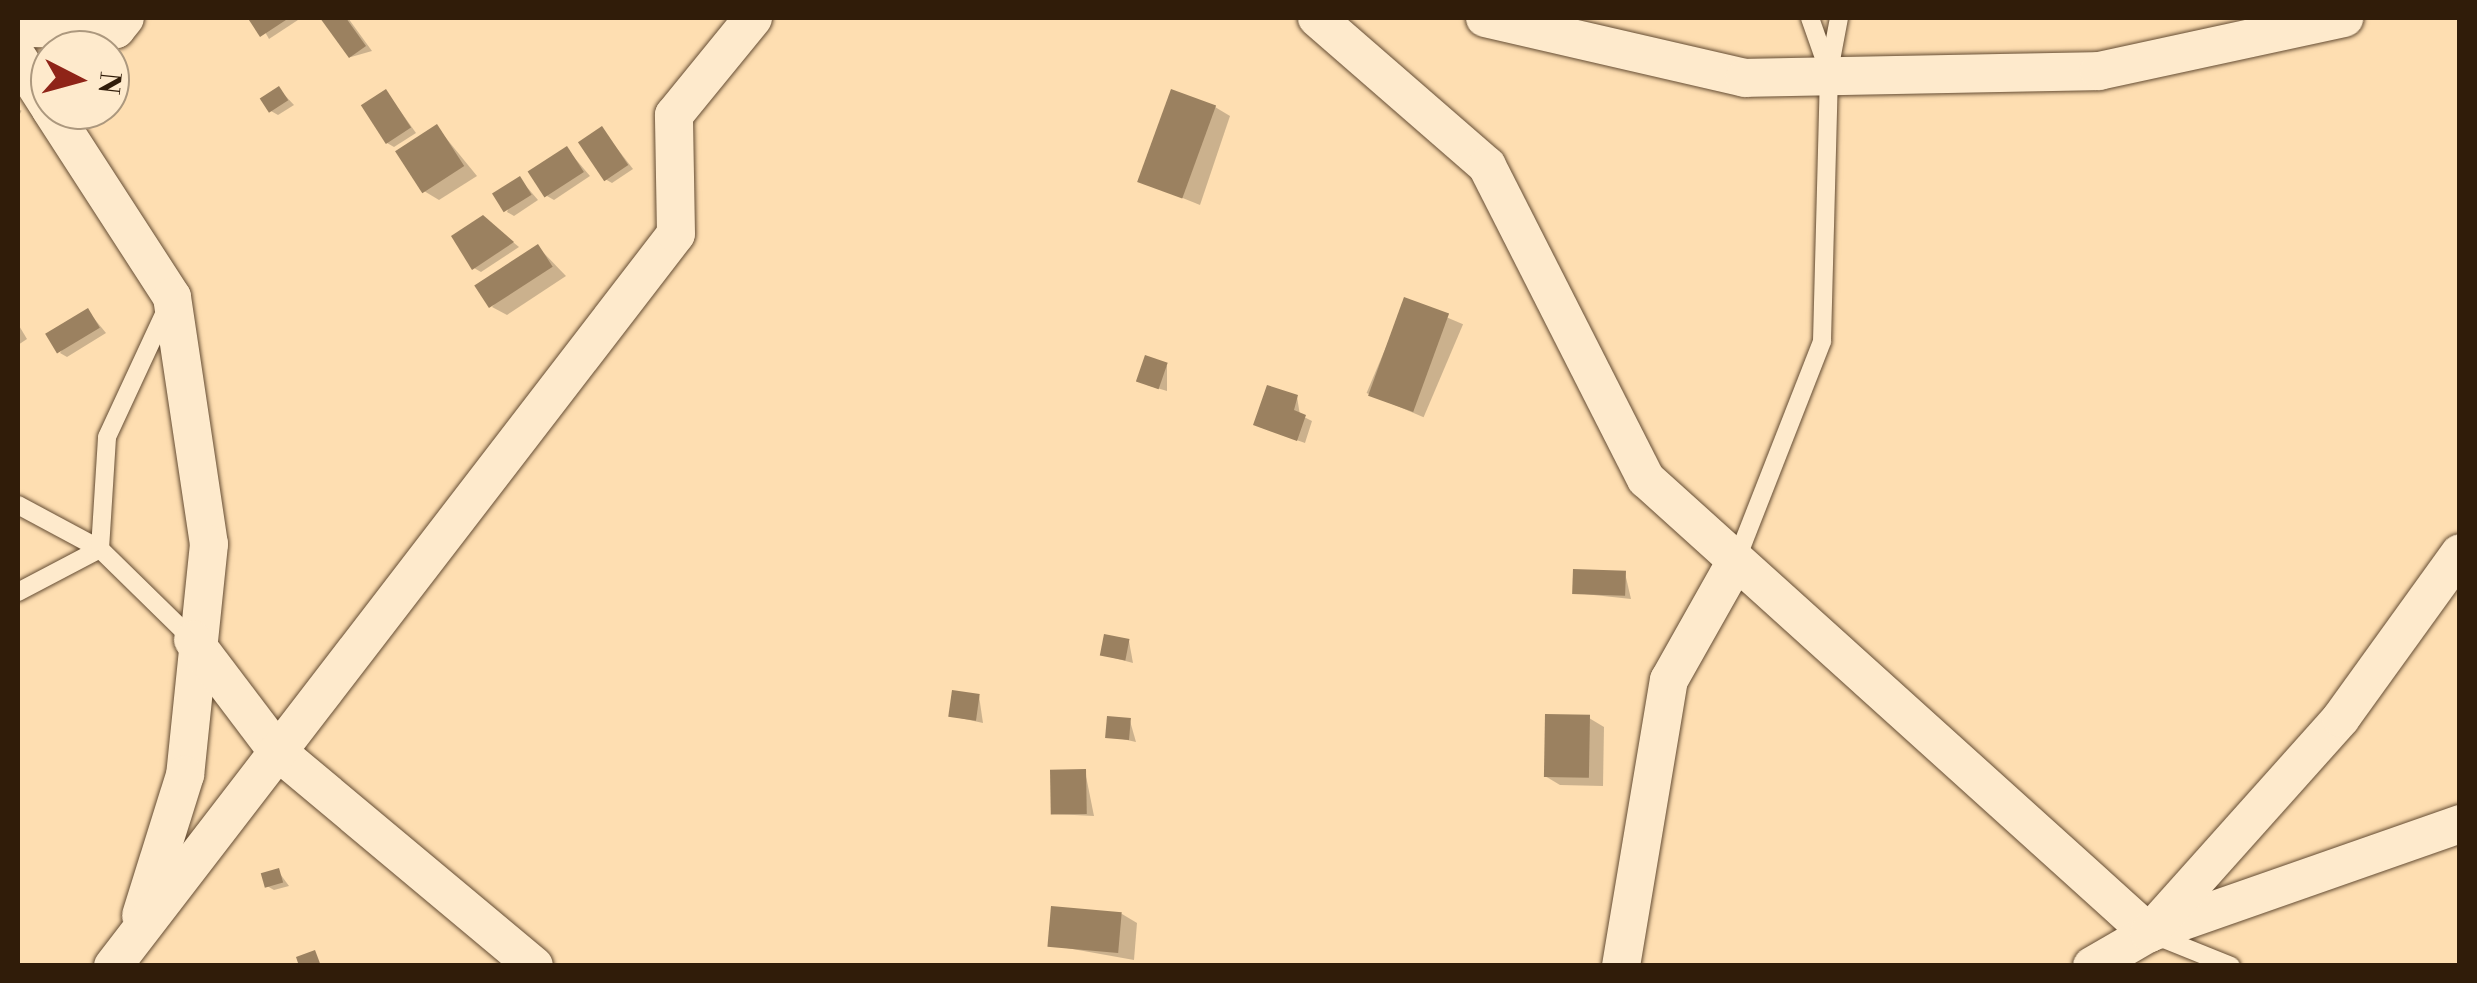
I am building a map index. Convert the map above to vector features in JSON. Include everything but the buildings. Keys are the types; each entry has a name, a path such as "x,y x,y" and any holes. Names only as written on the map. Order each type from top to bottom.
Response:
{"street":[{"path":"18,28 116,29 125,18"},
{"path":"124,957 277,751 676,234 674,116 753,18"},
{"path":"1316,18 1487,166 1646,479 2148,933"},
{"path":"1485,18 1745,78 1830,71 2099,70 2344,18"},
{"path":"65,130 172,297 209,544 193,640 184,775 124,957"},
{"path":"2148,933 2341,718 2460,554"},
{"path":"1621,966 1668,680 1736,561"},
{"path":"193,640 277,751 534,966"},
{"path":"2092,966 2148,933 2460,824"}],"lane":[{"path":"1810,18 1830,71"},
{"path":"1736,561 1822,341 1830,71 1839,18"},
{"path":"100,549 107,438 172,297"},
{"path":"18,504 100,549 193,640"},
{"path":"18,592 100,549"},
{"path":"2148,933 2231,966"}]}
